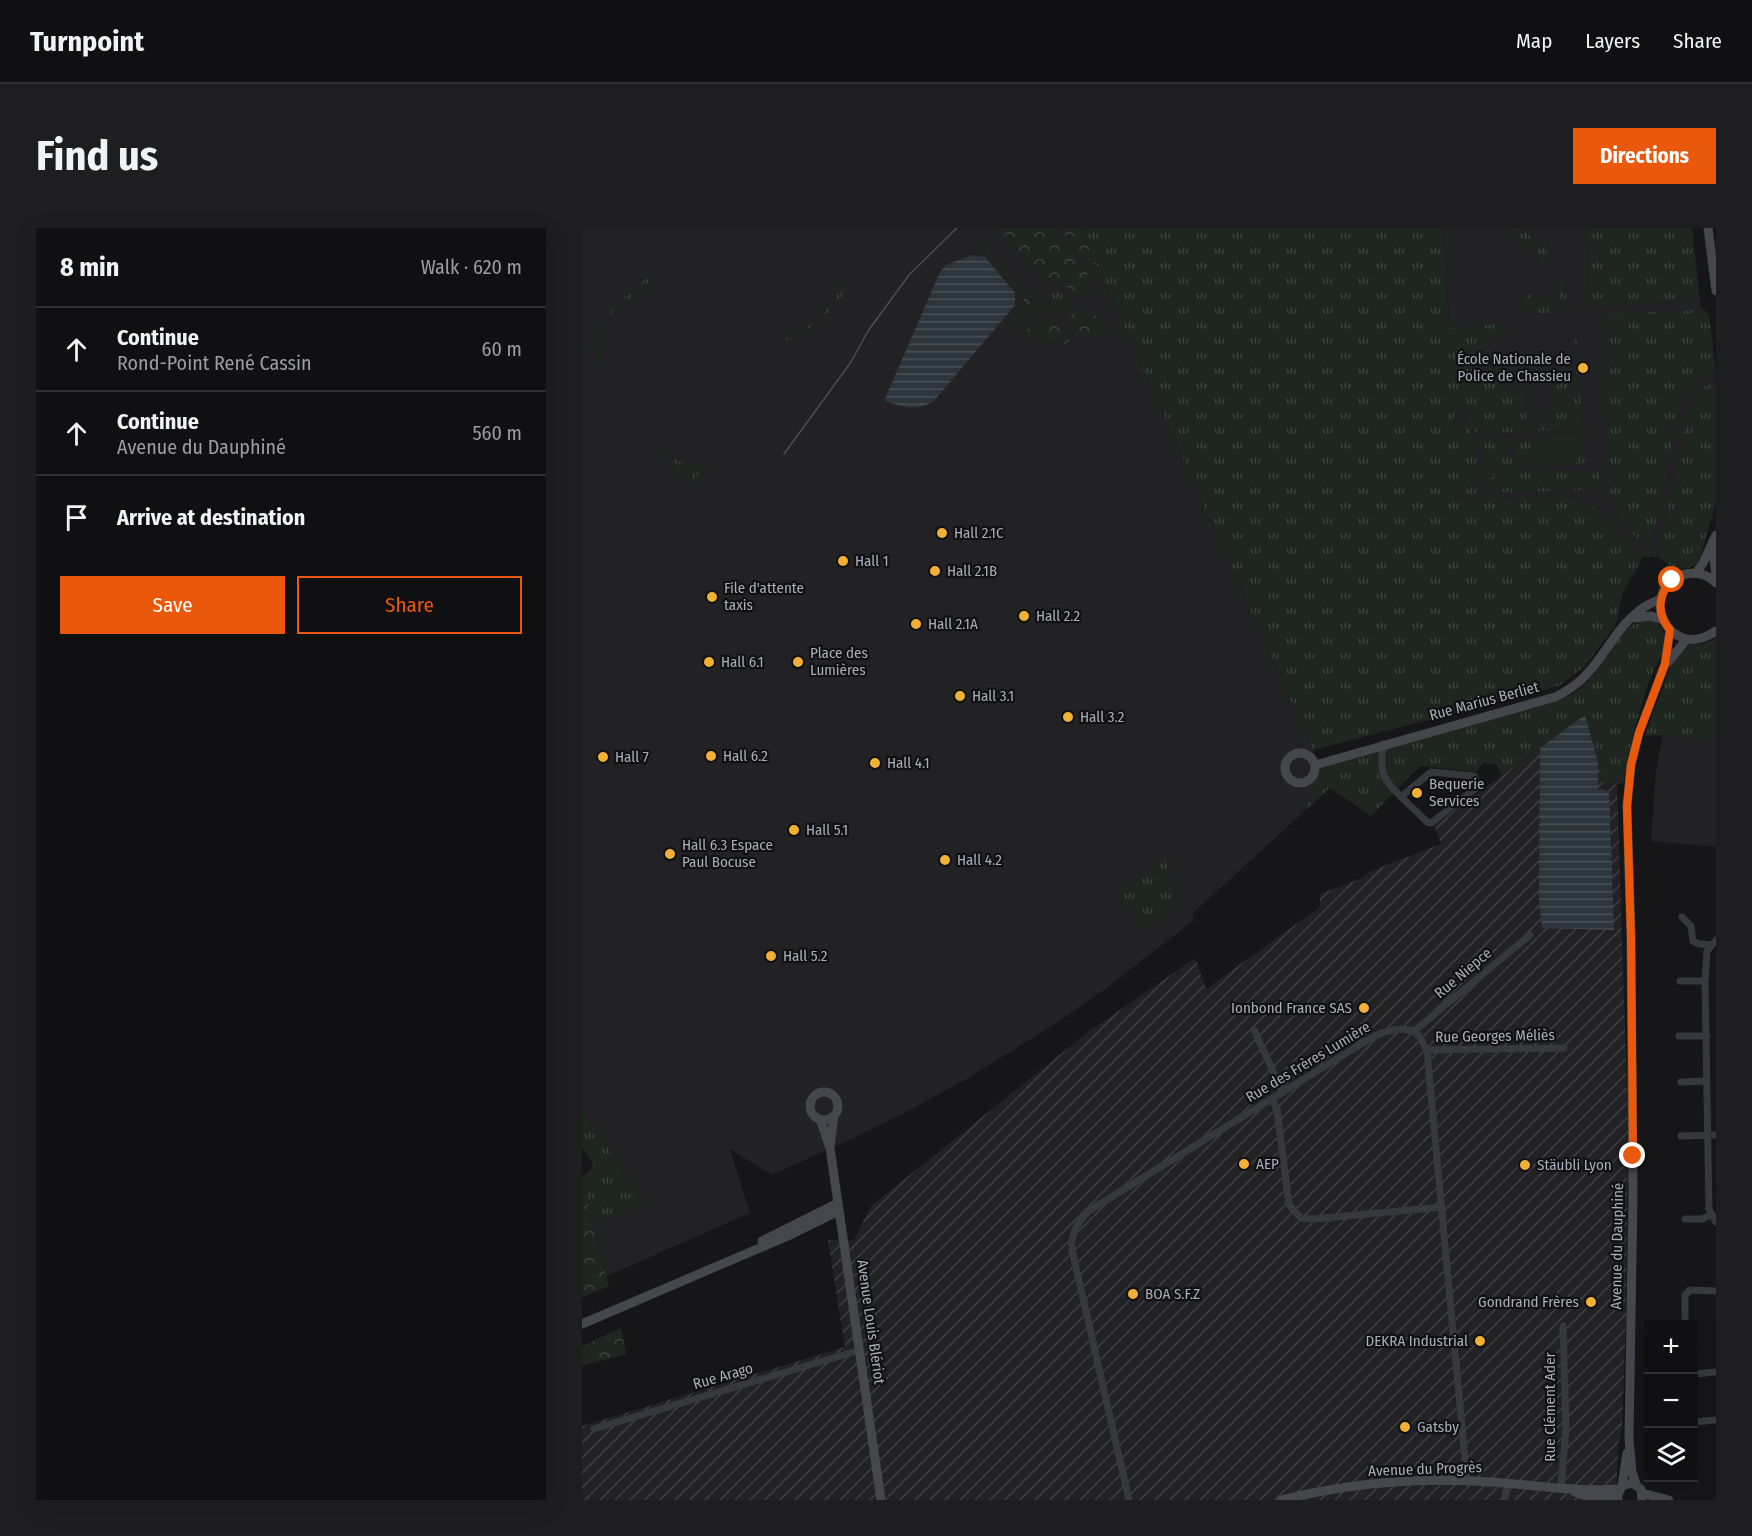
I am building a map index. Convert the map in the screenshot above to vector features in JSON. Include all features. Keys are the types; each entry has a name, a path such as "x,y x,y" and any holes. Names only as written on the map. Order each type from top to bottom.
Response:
{"street":[{"path":"1708,228 1716,291"},
{"path":"1716,535 1696,573 1705,575 1716,583"},
{"path":"1716,547 1714,562 1716,576"},
{"name":"Rue Marius Berliet","path":"1315,765 1555,697 1569,691 1591,672 1631,618 1641,609 1661,599 1672,580 1696,573"},
{"path":"1661,599 1663,620 1670,630 1687,639 1698,639 1716,631"},
{"path":"1631,618 1651,616 1663,620"},
{"name":"Avenue du Dauphiné","path":"1636,1484 1632,1472 1629,1439 1634,1194 1627,806 1631,765 1639,733 1665,664 1670,630"},
{"name":"Avenue du Dauphiné","path":"1665,664 1687,639"},
{"path":"1383,744 1383,772 1387,779 1402,796 1431,823 1478,785 1474,776 1468,774 1431,772 1402,796"},
{"path":"1682,917 1691,926 1693,941 1699,944 1713,943"},
{"name":"Rue Niepce","path":"1413,1032 1530,936"},
{"path":"1685,1219 1714,1218 1709,1209 1708,1188 1712,1135 1707,1082 1705,981 1707,951 1713,943"},
{"path":"1680,981 1705,981"},
{"path":"1254,1030 1283,1093"},
{"name":"Rue des Frères Lumière","path":"1129,1500 1072,1251 1071,1239 1080,1220 1090,1210 1378,1034 1396,1030 1413,1032"},
{"path":"1413,1032 1418,1035 1427,1050 1467,1481"},
{"path":"1679,1035 1716,1033"},
{"name":"Rue Georges Méliès","path":"1427,1050 1564,1048"},
{"path":"1681,1082 1707,1082"},
{"path":"820,1092 830,1093 836,1098 838,1107 834,1116 825,1120 813,1115 810,1107 812,1099 820,1092"},
{"path":"1272,1100 1277,1109 1289,1205 1301,1218 1314,1219 1442,1207"},
{"name":"Avenue Louis Blériot","path":"830,1148 834,1116"},
{"name":"Avenue Louis Blériot","path":"820,1119 830,1148 881,1500"},
{"path":"1681,1136 1712,1135"},
{"path":"582,1324 790,1234 838,1207"},
{"path":"1685,1320 1685,1295 1690,1290 1716,1291"},
{"name":"Rue Clément Ader","path":"1563,1326 1566,1489"},
{"name":"Rue Arago","path":"594,1428 860,1350"},
{"path":"1698,1374 1716,1372"},
{"path":"1698,1421 1716,1419"},
{"name":"Avenue du Dauphiné","path":"1619,1494 1629,1439"},
{"name":"Avenue du Progrès","path":"1281,1500 1369,1484 1419,1481 1507,1483 1619,1494 1629,1483 1636,1484"},
{"path":"1505,1500 1507,1483"},
{"path":"1636,1484 1642,1496 1669,1500"}],"shaded area":[{"path":"582,228 1080,228 1330,788 1192,914 1194,920 1104,990 1058,1022 965,1080 906,1112 771,1175 730,1149 750,1213 607,1276 593,1224 646,1205 582,1109"},
{"name":"École Nationale de Police de Chassieu","path":"1444,228 1586,228 1591,307 1700,300 1701,312 1712,335 1716,394 1716,498 1700,550 1686,558 1643,557 1590,503 1568,498 1459,499"},
{"path":"972,255 985,257 1015,293 1015,305 934,401 915,408 884,401 940,272 946,265"},
{"path":"1585,715 1604,784 1617,785 1628,1123 1626,1317 1622,1429 1618,1446 1616,1500 582,1500 582,1426 845,1347 828,1240 854,1240 871,1206 1088,1032 1195,958 1206,989 1320,907 1320,894 1441,844 1434,825"},
{"path":"1585,715 1598,762 1598,789 1609,791 1614,930 1542,928 1539,901 1540,748"},
{"path":"1663,735 1716,741 1716,847 1651,841 1656,769"}],"green space":[{"path":"998,228 1053,228 1086,271 1094,291 1091,295 1076,295 1066,286 1049,282"},
{"path":"1059,228 1080,228 1105,284 1099,283 1091,263 1087,262"},
{"path":"1080,228 1444,228 1449,328 1501,324 1505,329 1502,337 1486,342 1469,359 1462,359 1465,369 1496,369 1496,363 1498,369 1501,363 1503,390 1531,389 1525,392 1531,395 1525,396 1526,421 1534,429 1539,428 1540,415 1557,398 1556,385 1570,381 1576,373 1575,323 1580,323 1576,326 1582,428 1498,433 1498,438 1516,438 1511,447 1511,456 1522,471 1599,471 1601,489 1490,493 1487,479 1494,476 1492,464 1483,465 1474,429 1466,422 1464,402 1462,402 1462,412 1454,414 1454,422 1459,420 1470,430 1486,493 1459,495 1459,499 1568,497 1590,503 1643,557 1623,592 1616,624 1586,665 1559,686 1313,750"},
{"path":"1507,228 1519,228 1539,243 1546,240 1548,264 1544,265 1537,258 1531,258 1531,248 1520,247 1518,237"},
{"path":"1586,228 1692,228 1700,300 1591,307"},
{"path":"978,237 1035,300 1034,310 1028,317 1007,330 1006,328 1025,297 974,241"},
{"path":"653,272 647,289 637,299 634,296 608,319 611,323 604,336 594,346 608,367 606,368 594,351 586,346 601,331 612,309"},
{"path":"849,276 851,277 847,288 838,302 813,329 800,338 789,340 782,333 779,315 783,330 799,334 823,314"},
{"path":"1558,278 1565,279 1567,310 1559,313 1527,313 1525,298 1529,295 1548,294 1549,307 1557,308 1560,305"},
{"path":"1055,292 1063,295 1066,303 1063,311 1055,314 1047,311 1044,303 1047,295"},
{"path":"1702,308 1709,314 1716,372 1691,386 1682,401 1652,540 1648,547 1619,517 1610,493 1603,342 1605,318 1612,313 1686,311"},
{"path":"1083,310 1100,319 1109,336 1108,339 1076,333 1068,326 1069,317 1074,311"},
{"path":"1039,318 1060,325 1063,335 1070,339 1068,345 1028,336 1027,339 1018,338 1018,333 1028,329"},
{"path":"1716,382 1716,503 1698,563 1692,567 1680,569 1664,562 1655,553 1666,517 1688,412 1695,396 1706,386"},
{"path":"1573,434 1585,436 1586,462 1531,468 1522,465 1516,458 1515,449 1526,439 1536,436"},
{"path":"1576,440 1578,462 1532,464 1531,442"},
{"path":"665,449 681,462 693,463 712,457 688,487 662,451"},
{"path":"1642,619 1652,619 1658,624 1663,630 1666,642 1651,676 1639,715 1624,782 1617,785 1604,784 1585,715 1502,775 1496,765 1483,763 1476,772 1420,766 1371,816 1330,788 1307,809 1313,784 1324,767 1572,695 1590,679 1626,631"},
{"path":"1716,638 1716,741 1663,735 1645,736 1673,660 1689,645 1706,643"},
{"path":"1165,858 1174,901 1167,914 1146,932 1118,891"},
{"path":"582,1109 646,1205 593,1224 582,1182 582,1177 594,1166 582,1146"},
{"path":"582,1182 609,1286 582,1297"},
{"path":"621,1328 626,1354 582,1366 582,1346"}],"tram line":[{"path":"784,454 851,362 868,331 909,275 957,228"}],"place":[{"name":"École Nationale de Police de Chassieu","path":"1583,368"},
{"name":"Hall 2.1C","path":"942,533"},
{"name":"Hall 1","path":"843,561"},
{"name":"Hall 2.1B","path":"935,571"},
{"name":"File d'attente taxis","path":"712,597"},
{"name":"Hall 2.2","path":"1024,616"},
{"name":"Hall 2.1A","path":"916,624"},
{"name":"Hall 6.1","path":"709,662"},
{"name":"Place des Lumières","path":"798,662"},
{"name":"Hall 3.1","path":"960,696"},
{"name":"Hall 3.2","path":"1068,717"},
{"name":"Hall 6.2","path":"711,756"},
{"name":"Hall 7","path":"603,757"},
{"name":"Hall 4.1","path":"875,763"},
{"name":"Bequerie Services","path":"1417,793"},
{"name":"Hall 5.1","path":"794,830"},
{"name":"Hall 6.3 Espace Paul Bocuse","path":"670,854"},
{"name":"Hall 4.2","path":"945,860"},
{"name":"Hall 5.2","path":"771,956"},
{"name":"Ionbond France SAS","path":"1364,1008"},
{"name":"AEP","path":"1244,1164"},
{"name":"Stäubli Lyon","path":"1525,1165"},
{"name":"BOA S.F.Z","path":"1133,1294"},
{"name":"Gondrand Frères","path":"1591,1302"},
{"name":"DEKRA Industrial","path":"1480,1341"},
{"name":"Gatsby","path":"1405,1427"}],"route":[{"path":"1633,1156 1627,806 1631,765 1639,733 1665,664 1668,649 1670,630 1663,620 1660,606 1663,592 1672,580"}]}
